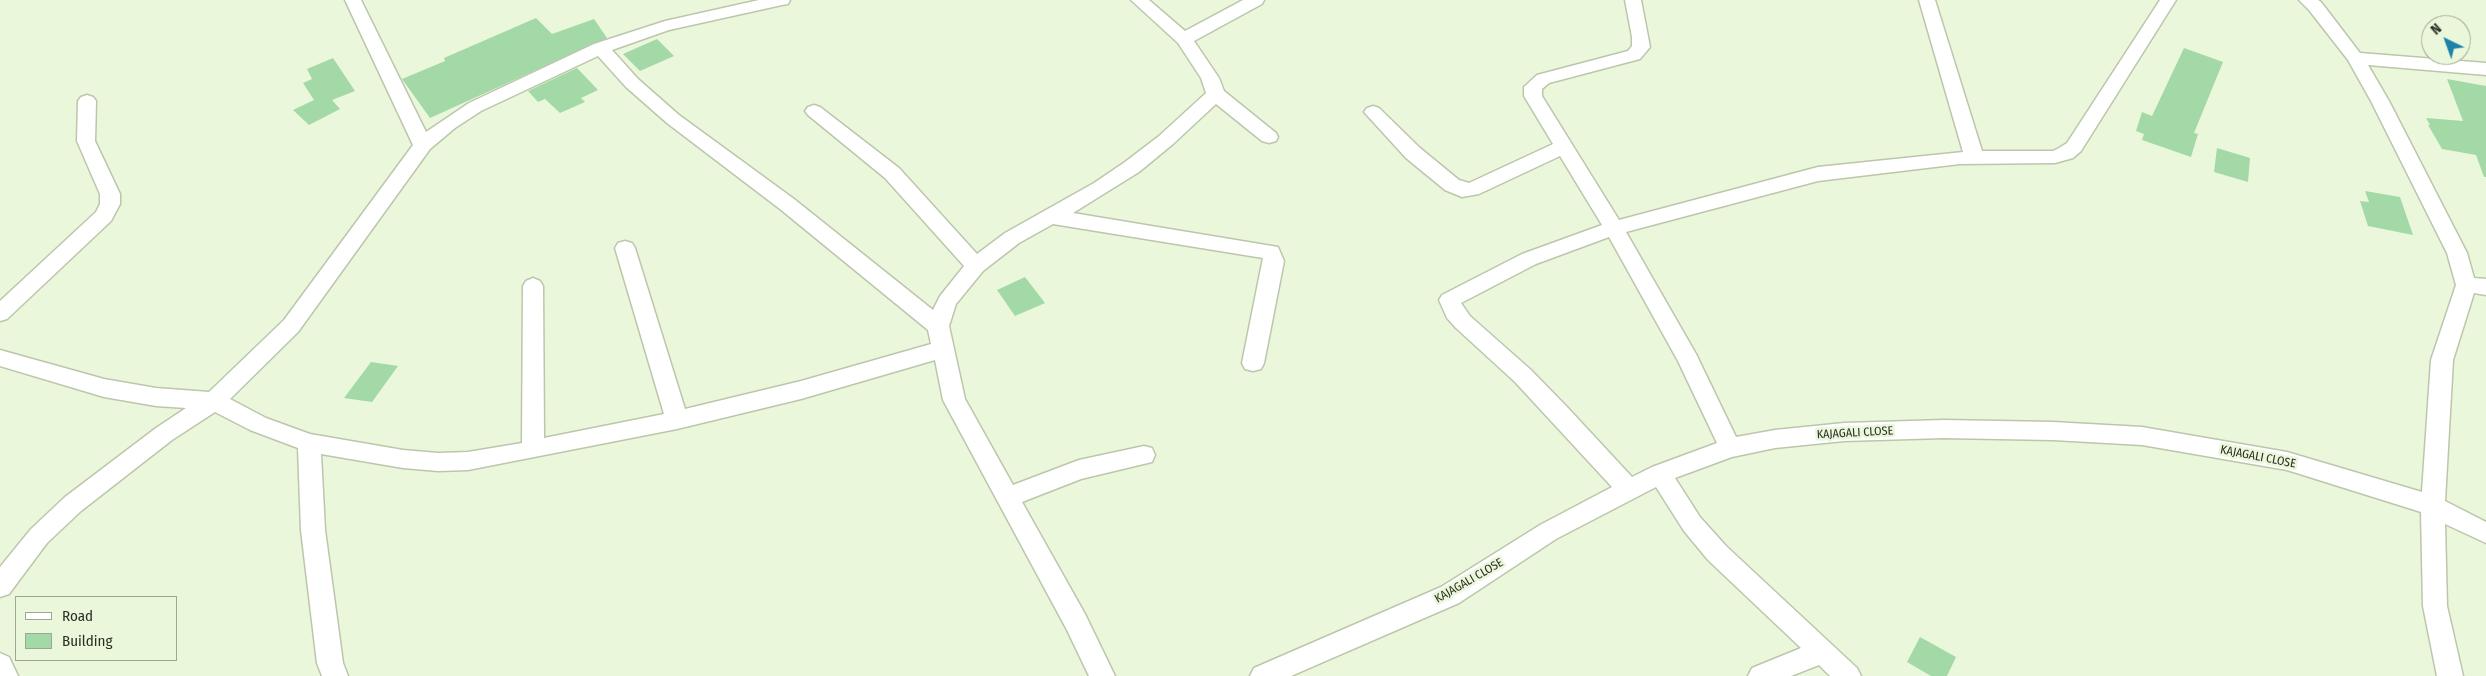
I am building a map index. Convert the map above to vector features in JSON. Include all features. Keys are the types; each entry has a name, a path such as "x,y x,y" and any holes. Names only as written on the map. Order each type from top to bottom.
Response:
{"street":[{"path":"353,0 423,145"},
{"path":"0,586 39,536 73,504 164,434 214,401 291,326 423,145 448,124 475,107 600,48 665,26 782,0"},
{"path":"1139,0 1184,39 1210,78 1216,94 1269,137"},
{"path":"1184,39 1256,0"},
{"path":"1633,0 1641,37 1641,47 1634,55 1543,79 1533,87 1533,96 1614,228 1688,360 1730,448"},
{"path":"1927,0 1974,157"},
{"path":"1629,490 1554,407 1463,322 1454,312 1449,300 1529,259 1614,228 1818,174 1974,157 2055,157 2066,153 2074,147 2168,0"},
{"path":"2307,0 2315,6 2354,58 2420,177 2457,253 2476,286 2442,360 2433,506 2435,606 2450,676"},
{"path":"600,48 632,83 673,119 787,204 938,326"},
{"path":"2354,58 2486,69"},
{"path":"1102,676 1076,622 954,400 938,326 947,301 976,266 1012,238 1101,188 1132,167 1166,140 1216,94"},
{"path":"0,313 104,216 110,204 110,194 86,141 84,124 87,102"},
{"path":"814,111 892,173 976,266"},
{"path":"1373,112 1413,153 1452,185 1462,190 1472,190 1564,147"},
{"path":"1050,216 1271,252 1274,261 1253,363"},
{"path":"625,248 677,420"},
{"path":"533,286 533,450"},
{"path":"0,358 104,388 156,397 214,401 258,424 309,443 403,459 438,462 468,461 533,450 677,420 801,390 944,348"},
{"name":"KAJAGALI CLOSE","path":"1264,676 1450,595 1548,532 1660,474 1730,448 1775,440 1862,431 2053,431 2142,436 2288,461 2381,488 2433,506 2486,533"},
{"path":"309,443 313,530 330,663 335,676"},
{"path":"1008,497 1079,470 1144,455"},
{"path":"1660,474 1692,524 1717,553 1848,676"},
{"path":"1761,676 1822,652"},
{"path":"0,665 5,676"}],"building":[{"path":"536,18 552,34 594,19 607,38 430,118 402,79 445,61 444,58"},
{"path":"657,39 674,56 640,71 623,54"},
{"path":"2184,48 2223,62 2194,133 2198,134 2191,157 2142,140 2144,134 2136,131 2142,112 2152,116"},
{"path":"333,58 355,91 332,100 340,109 309,125 293,110 314,100 303,83 312,79 307,69"},
{"path":"577,68 598,90 581,98 585,102 560,113 545,99 538,102 528,91"},
{"path":"2447,79 2486,86 2486,177 2484,177 2476,155 2442,149 2428,125 2430,125 2426,118 2463,121"},
{"path":"2217,148 2250,158 2248,182 2214,172"},
{"path":"2365,191 2400,197 2413,235 2368,226 2360,201 2369,202"},
{"path":"1025,277 1045,303 1015,316 997,290"},
{"path":"371,362 398,366 372,402 344,398"},
{"path":"1920,637 1956,657 1947,676 1931,676 1907,662"}]}
